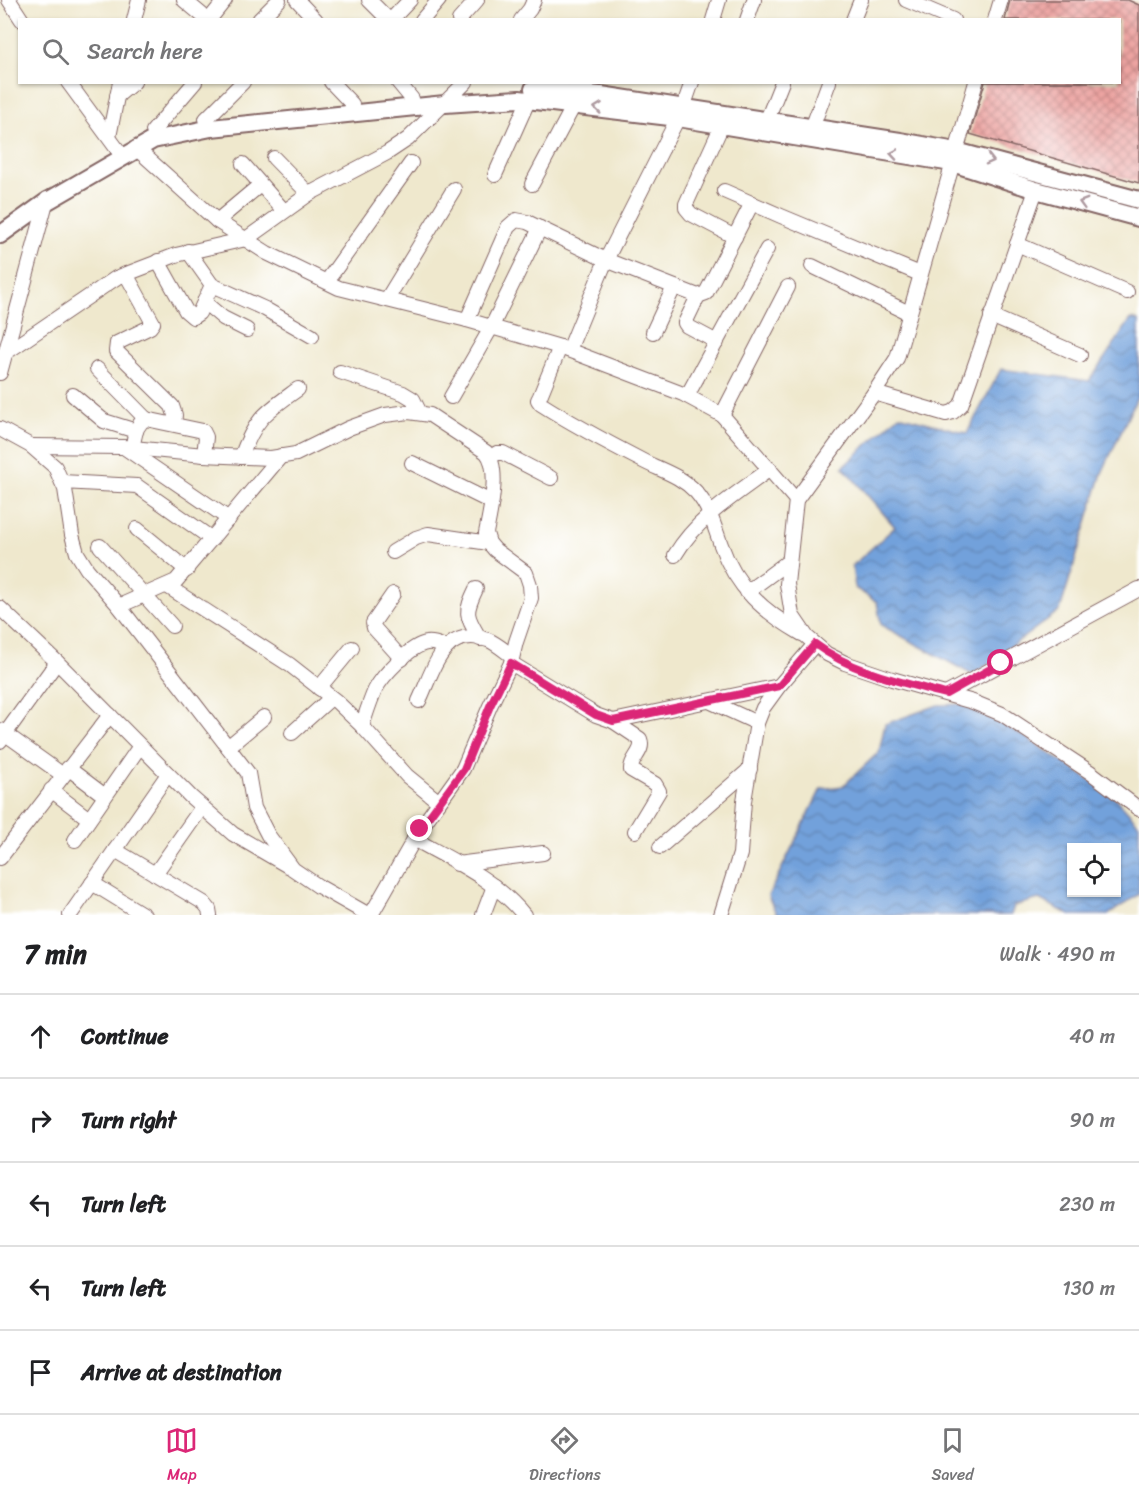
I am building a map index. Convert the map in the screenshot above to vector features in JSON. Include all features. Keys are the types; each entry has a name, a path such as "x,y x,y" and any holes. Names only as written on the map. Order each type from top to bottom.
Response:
{"main road":[{"path":"0,235 79,170 153,131 170,125 206,119 352,104 531,89 601,95 722,125 954,157 1036,190 1139,218"},
{"path":"121,148 211,128 456,94 681,113 812,128 954,157 1139,200"},
{"path":"0,223 48,197"}],"street":[{"path":"135,18 139,0"},
{"path":"184,0 206,17 225,0"},
{"path":"266,17 279,0"},
{"path":"297,0 314,18"},
{"path":"370,0 388,18"},
{"path":"392,18 410,0"},
{"path":"424,18 439,0"},
{"path":"461,18 477,0"},
{"path":"523,18 534,0"},
{"path":"714,18 719,0"},
{"path":"748,18 754,0"},
{"path":"854,18 861,0"},
{"path":"906,0 949,18"},
{"path":"996,18 1001,0"},
{"path":"12,1 21,18"},
{"path":"70,84 121,148 217,221 289,266 339,288 467,320 564,349 687,396 722,415 796,500"},
{"path":"153,131 193,84"},
{"path":"206,119 241,84"},
{"path":"333,84 352,104"},
{"path":"400,84 412,99"},
{"path":"691,84 681,113 538,400 541,404 648,463 677,476 695,491 710,513 729,566 747,592 771,615 845,663 1002,714 1090,772 1139,809"},
{"path":"766,122 781,84"},
{"path":"812,128 828,84"},
{"path":"811,641 792,615 787,584 796,500 897,358 975,84"},
{"path":"119,89 121,148"},
{"path":"4,354 76,303 126,274 188,251 246,239 309,194 387,153 408,139 456,94"},
{"path":"495,175 529,99"},
{"path":"532,184 574,105"},
{"path":"722,125 686,208 691,214 735,237"},
{"path":"274,158 309,194"},
{"path":"327,281 411,163"},
{"path":"243,164 284,211"},
{"path":"217,221 261,185"},
{"path":"387,299 454,189"},
{"path":"874,393 946,414 953,412 961,405 1036,190"},
{"path":"724,191 920,274"},
{"path":"0,373 48,197"},
{"path":"467,320 511,223 521,220 606,260 698,296 706,293 752,203"},
{"path":"451,397 491,328 540,228"},
{"path":"1017,244 1127,292"},
{"path":"687,396 767,249"},
{"path":"188,251 212,285 265,309 312,336"},
{"path":"158,261 189,315 196,317 212,285"},
{"path":"812,266 909,313"},
{"path":"126,274 153,323 150,327 117,343 116,351 172,406 175,415 174,424"},
{"path":"722,415 788,287"},
{"path":"653,332 674,288"},
{"path":"698,296 685,323 717,342"},
{"path":"204,302 223,318 247,330"},
{"path":"991,316 1080,355"},
{"path":"98,369 146,419 197,429 206,434 204,455"},
{"path":"340,372 404,393 414,399 420,413"},
{"path":"241,457 257,423 266,413 298,389"},
{"path":"73,395 104,421 136,431"},
{"path":"31,446 128,447 204,455 271,458 296,454 349,428 386,415 420,413 438,420 491,457 493,468 491,502 486,533 489,543"},
{"path":"128,447 141,422 146,419"},
{"path":"0,429 31,446 55,467 62,482 77,553 87,569 119,606 248,773 254,808 268,835 293,869"},
{"path":"128,447 229,519"},
{"path":"491,457 497,453 503,453 551,478"},
{"path":"119,606 167,586 187,570 281,456"},
{"path":"412,463 491,502"},
{"path":"675,555 684,541 710,513 770,469"},
{"path":"62,482 136,486 212,539"},
{"path":"137,529 187,570"},
{"path":"0,608 202,807 233,834 370,915 414,839 464,769 512,660 531,598 526,573 489,543 428,534 416,538 393,552"},
{"path":"100,546 172,626"},
{"path":"747,592 789,561"},
{"path":"167,586 290,665 362,726 406,776 440,802"},
{"path":"476,589 468,606 468,618 480,639"},
{"path":"946,694 1139,589"},
{"path":"393,594 373,623 374,628 402,659"},
{"path":"419,701 445,647 453,640 461,638 489,640 512,660 596,715 613,721 640,740 641,749 632,764 632,770 655,784 659,792 635,831"},
{"path":"721,915 740,854 744,801 757,723 763,708 811,641"},
{"path":"362,726 375,689 389,670 424,643 435,643 445,647"},
{"path":"319,688 352,648"},
{"path":"57,662 2,735 105,796"},
{"path":"613,721 779,686"},
{"path":"292,733 331,698"},
{"path":"709,701 757,723"},
{"path":"0,858 110,715"},
{"path":"228,747 264,717"},
{"path":"75,840 140,746"},
{"path":"660,847 750,769"},
{"path":"72,914 168,774"},
{"path":"51,790 89,819"},
{"path":"155,874 202,807"},
{"path":"414,839 494,886 518,906 524,915"},
{"path":"115,850 204,903 210,915"},
{"path":"457,864 543,853"},
{"path":"92,883 144,915"},
{"path":"483,915 494,886"}],"water":[{"path":"1131,319 1139,321 1139,393 1102,473 1060,610 973,675 881,625 877,602 855,588 852,566 895,527 843,467 899,415 967,433 1001,369 1089,381"},
{"path":"964,704 1025,737 1115,797 1139,824 1139,894 1108,915 1070,915 1039,899 1014,906 1011,915 777,915 768,896 821,789 843,786 879,752 885,724 938,705"}],"building":[{"path":"1010,0 1128,0 1139,5 1139,183 970,134 984,84 1121,84 1121,18 1006,18"}],"route":[{"path":"420,829 464,769 511,663 596,715 613,721 779,686 815,644 827,654 845,663 946,694 1001,663"}]}
